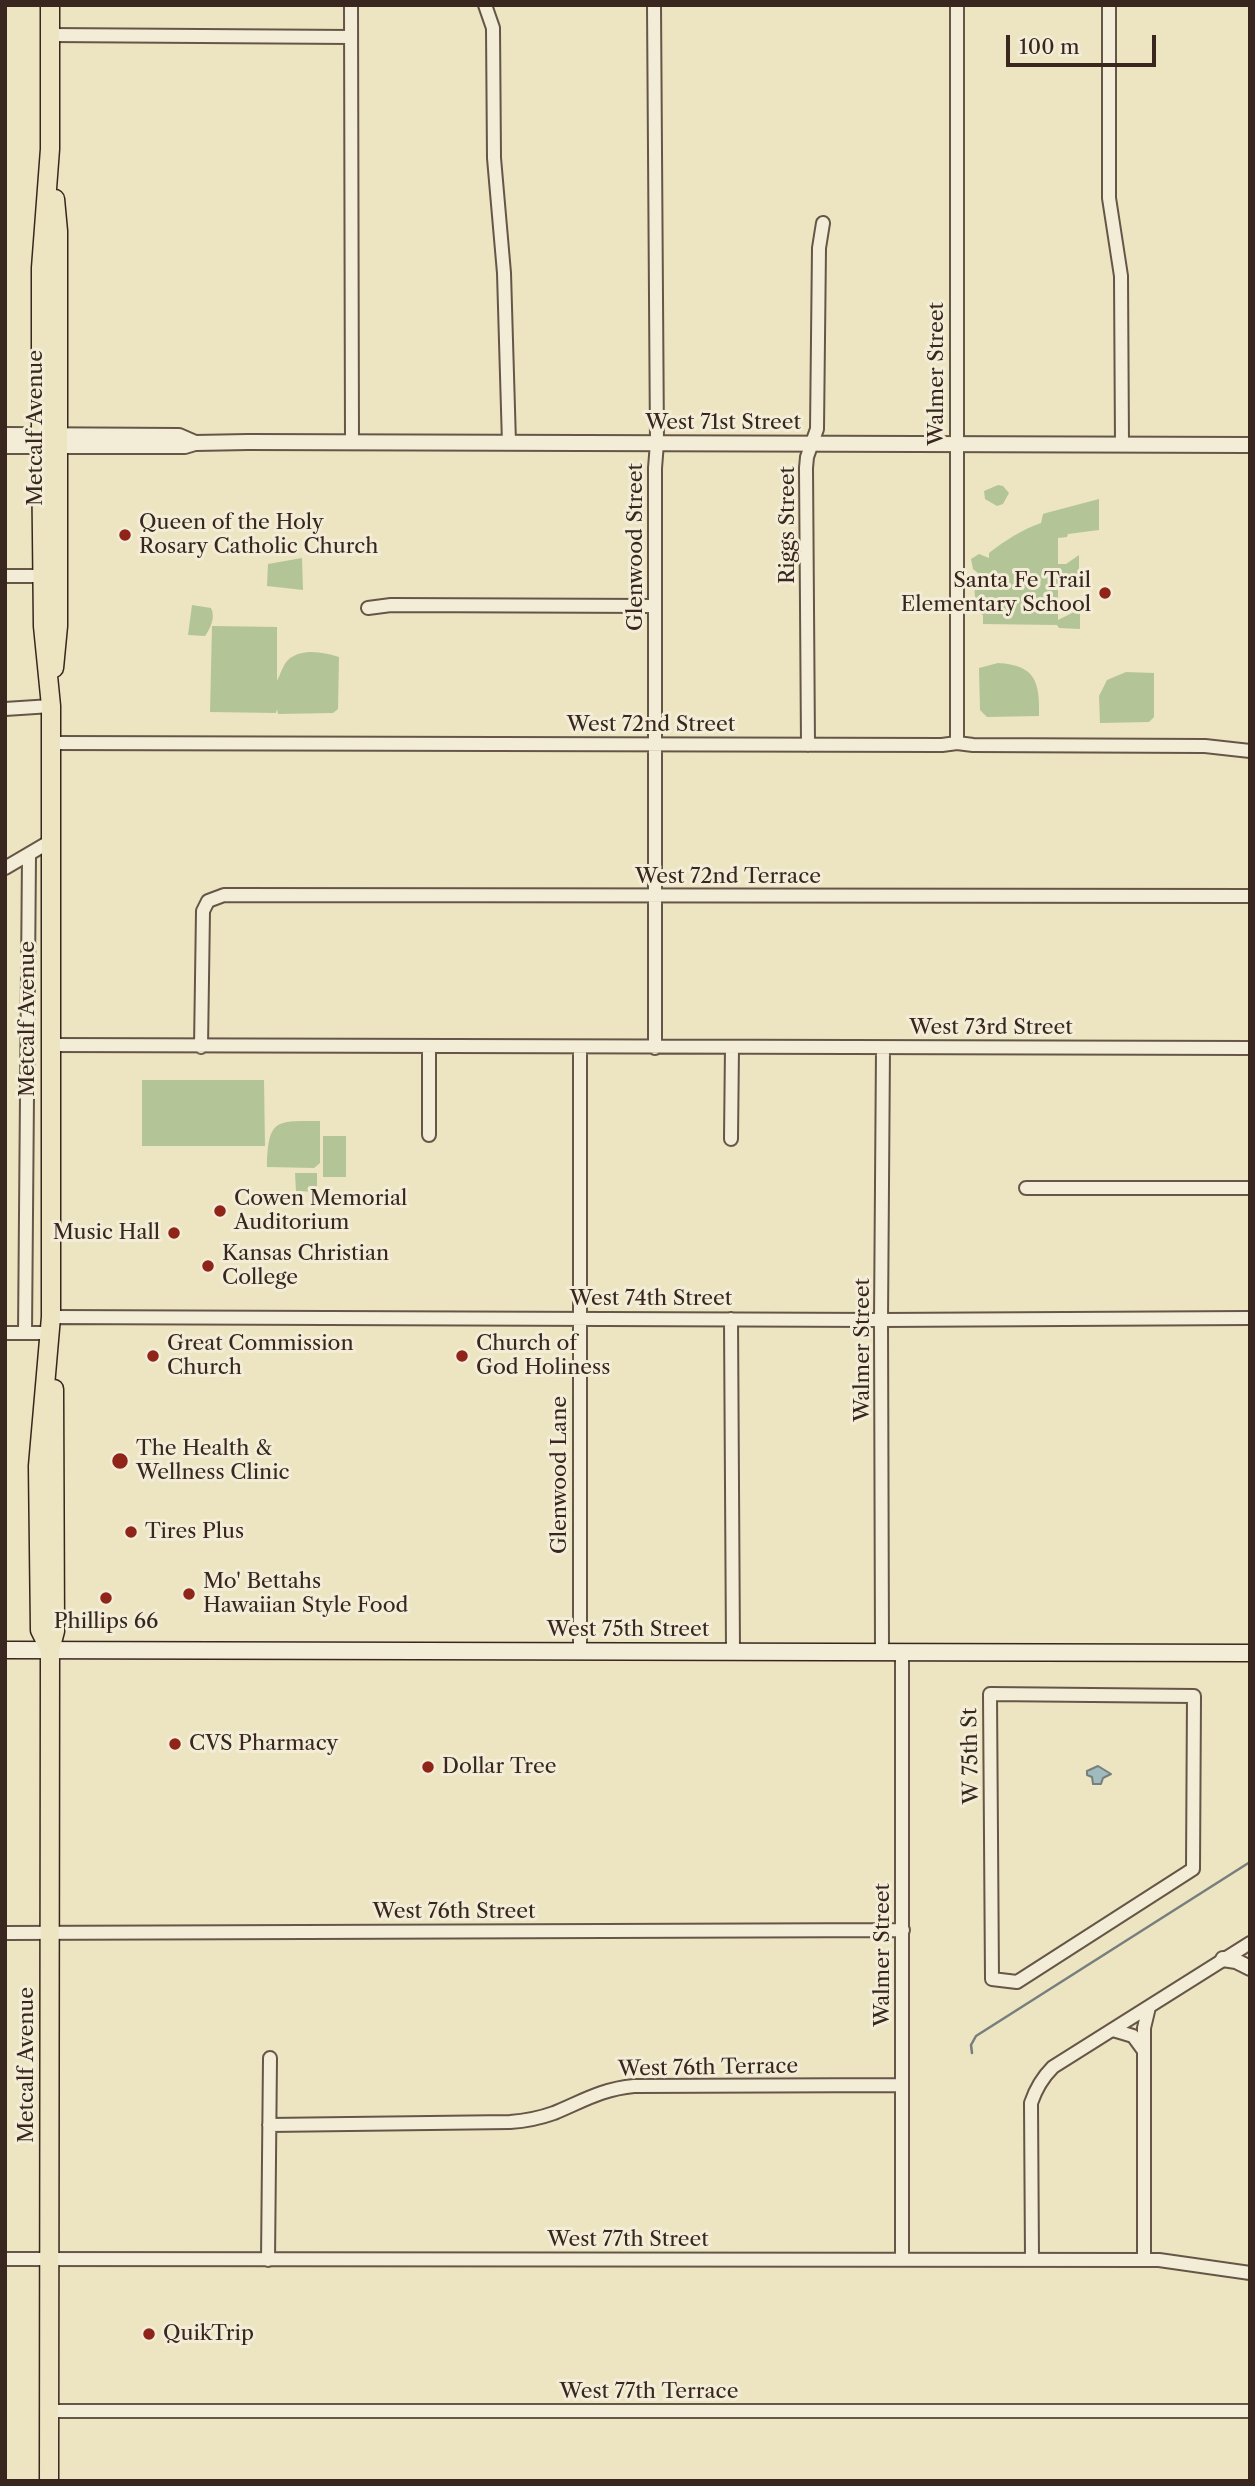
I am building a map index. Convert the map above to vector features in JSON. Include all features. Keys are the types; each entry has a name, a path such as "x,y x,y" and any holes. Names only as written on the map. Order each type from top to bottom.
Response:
{"main road":[{"name":"Metcalf Avenue","path":"50,5 50,149 58,232 42,576 43,626 51,706"},
{"name":"Metcalf Avenue","path":"49,2481 50,1650 55,1631 56,1507 56,1419 51,1325 51,706 58,626 50,441"},
{"name":"West 75th Street","path":"5,1650 1250,1653"}],"street":[{"path":"351,5 352,443"},
{"path":"485,5 493,28 494,158 504,273 509,443"},
{"name":"Glenwood Street","path":"654,5 657,443 654,468 655,1048"},
{"name":"Walmer Street","path":"957,5 957,743"},
{"path":"1109,5 1109,198 1121,276 1122,445"},
{"path":"50,35 351,37"},
{"name":"Riggs Street","path":"808,745 806,468 817,429 819,248 822,223"},
{"name":"West 71st Street","path":"5,435 50,441 185,446 195,443 1250,445"},
{"name":"West 71st Street","path":"5,446 50,441"},
{"path":"5,576 42,576"},
{"path":"368,608 654,606"},
{"path":"5,709 51,706"},
{"name":"West 72nd Street","path":"51,743 957,743 1205,746 1250,751"},
{"path":"5,867 51,841"},
{"path":"25,1333 29,855"},
{"name":"West 72nd Terrace","path":"201,1047 204,906 208,901 223,895 1250,896"},
{"name":"West 73rd Street","path":"51,1045 1250,1048"},
{"path":"429,1047 429,1135"},
{"name":"Glenwood Lane","path":"580,1047 580,1650"},
{"path":"731,1139 732,1047"},
{"name":"Walmer Street","path":"882,1652 883,1048"},
{"path":"1026,1188 1250,1188"},
{"name":"West 74th Street","path":"5,1333 25,1333 51,1325 580,1317 881,1320 1250,1318"},
{"path":"731,1319 733,1651"},
{"name":"Walmer Street","path":"902,1652 902,2259"},
{"name":"W 75th St","path":"990,1695 1194,1696 1192,1869 1017,1982 992,1979 990,1695"},
{"name":"West 76th Street","path":"5,1933 903,1930"},
{"path":"1032,2259 1032,2098 1044,2076 1053,2067 1250,1943"},
{"path":"1223,1959 1236,1961 1250,1968"},
{"path":"1144,2260 1144,2028 1149,2007"},
{"path":"1113,2030 1133,2036 1144,2051"},
{"path":"268,2260 270,2058"},
{"name":"West 76th Terrace","path":"269,2125 532,2120 552,2114 596,2093 634,2086 902,2085"},
{"name":"West 77th Street","path":"5,2259 1144,2260 1250,2273"},
{"name":"West 77th Terrace","path":"49,2411 1250,2411"}],"green space":[{"path":"998,485 1003,486 1009,493 1003,504 997,506 985,499 984,491"},
{"path":"1099,499 1099,530 1058,538 1058,564 1066,564 1079,555 1079,575 1058,575 1058,620 1080,609 1080,629 1059,628 1057,625 983,624 983,615 979,613 976,604 975,582 978,573 973,569 971,559 979,554 989,558 989,553 1008,540 1041,523 1043,514"},
{"path":"302,558 303,590 267,586 268,564"},
{"path":"192,605 211,608 213,619 205,636 188,635"},
{"path":"212,626 277,627 277,681 286,662 299,654 306,652 339,657 338,709 333,713 278,714 277,709 276,713 210,712"},
{"path":"998,663 1020,667 1033,677 1038,693 1039,716 987,717 980,710 979,668"},
{"path":"1126,672 1154,673 1154,717 1149,722 1100,723 1099,696 1107,680"},
{"path":"142,1080 264,1080 265,1146 142,1146"},
{"path":"293,1121 320,1121 320,1163 314,1168 267,1167 270,1139 277,1126"},
{"path":"323,1136 346,1136 346,1177 323,1177"},
{"path":"295,1173 317,1173 317,1192 296,1191"}],"water":[{"path":"1098,1766 1111,1774 1103,1778 1101,1784 1093,1784 1087,1771"}],"waterway":[{"path":"972,2053 971,2045 976,2036 1250,1862"}],"place":[{"name":"Queen of the Holy Rosary Catholic Church","path":"125,535"},
{"name":"Santa Fe Trail Elementary School","path":"1105,593"},
{"name":"Cowen Memorial Auditorium","path":"220,1211"},
{"name":"Music Hall","path":"174,1233"},
{"name":"Kansas Christian College","path":"208,1266"},
{"name":"Great Commission Church","path":"153,1356"},
{"name":"Church of God Holiness","path":"462,1356"},
{"name":"The Health & Wellness Clinic","path":"120,1461"},
{"name":"Tires Plus","path":"131,1532"},
{"name":"Mo' Bettahs Hawaiian Style Food","path":"189,1594"},
{"name":"Phillips 66","path":"106,1598"},
{"name":"CVS Pharmacy","path":"175,1744"},
{"name":"Dollar Tree","path":"428,1767"},
{"name":"QuikTrip","path":"149,2334"}]}
